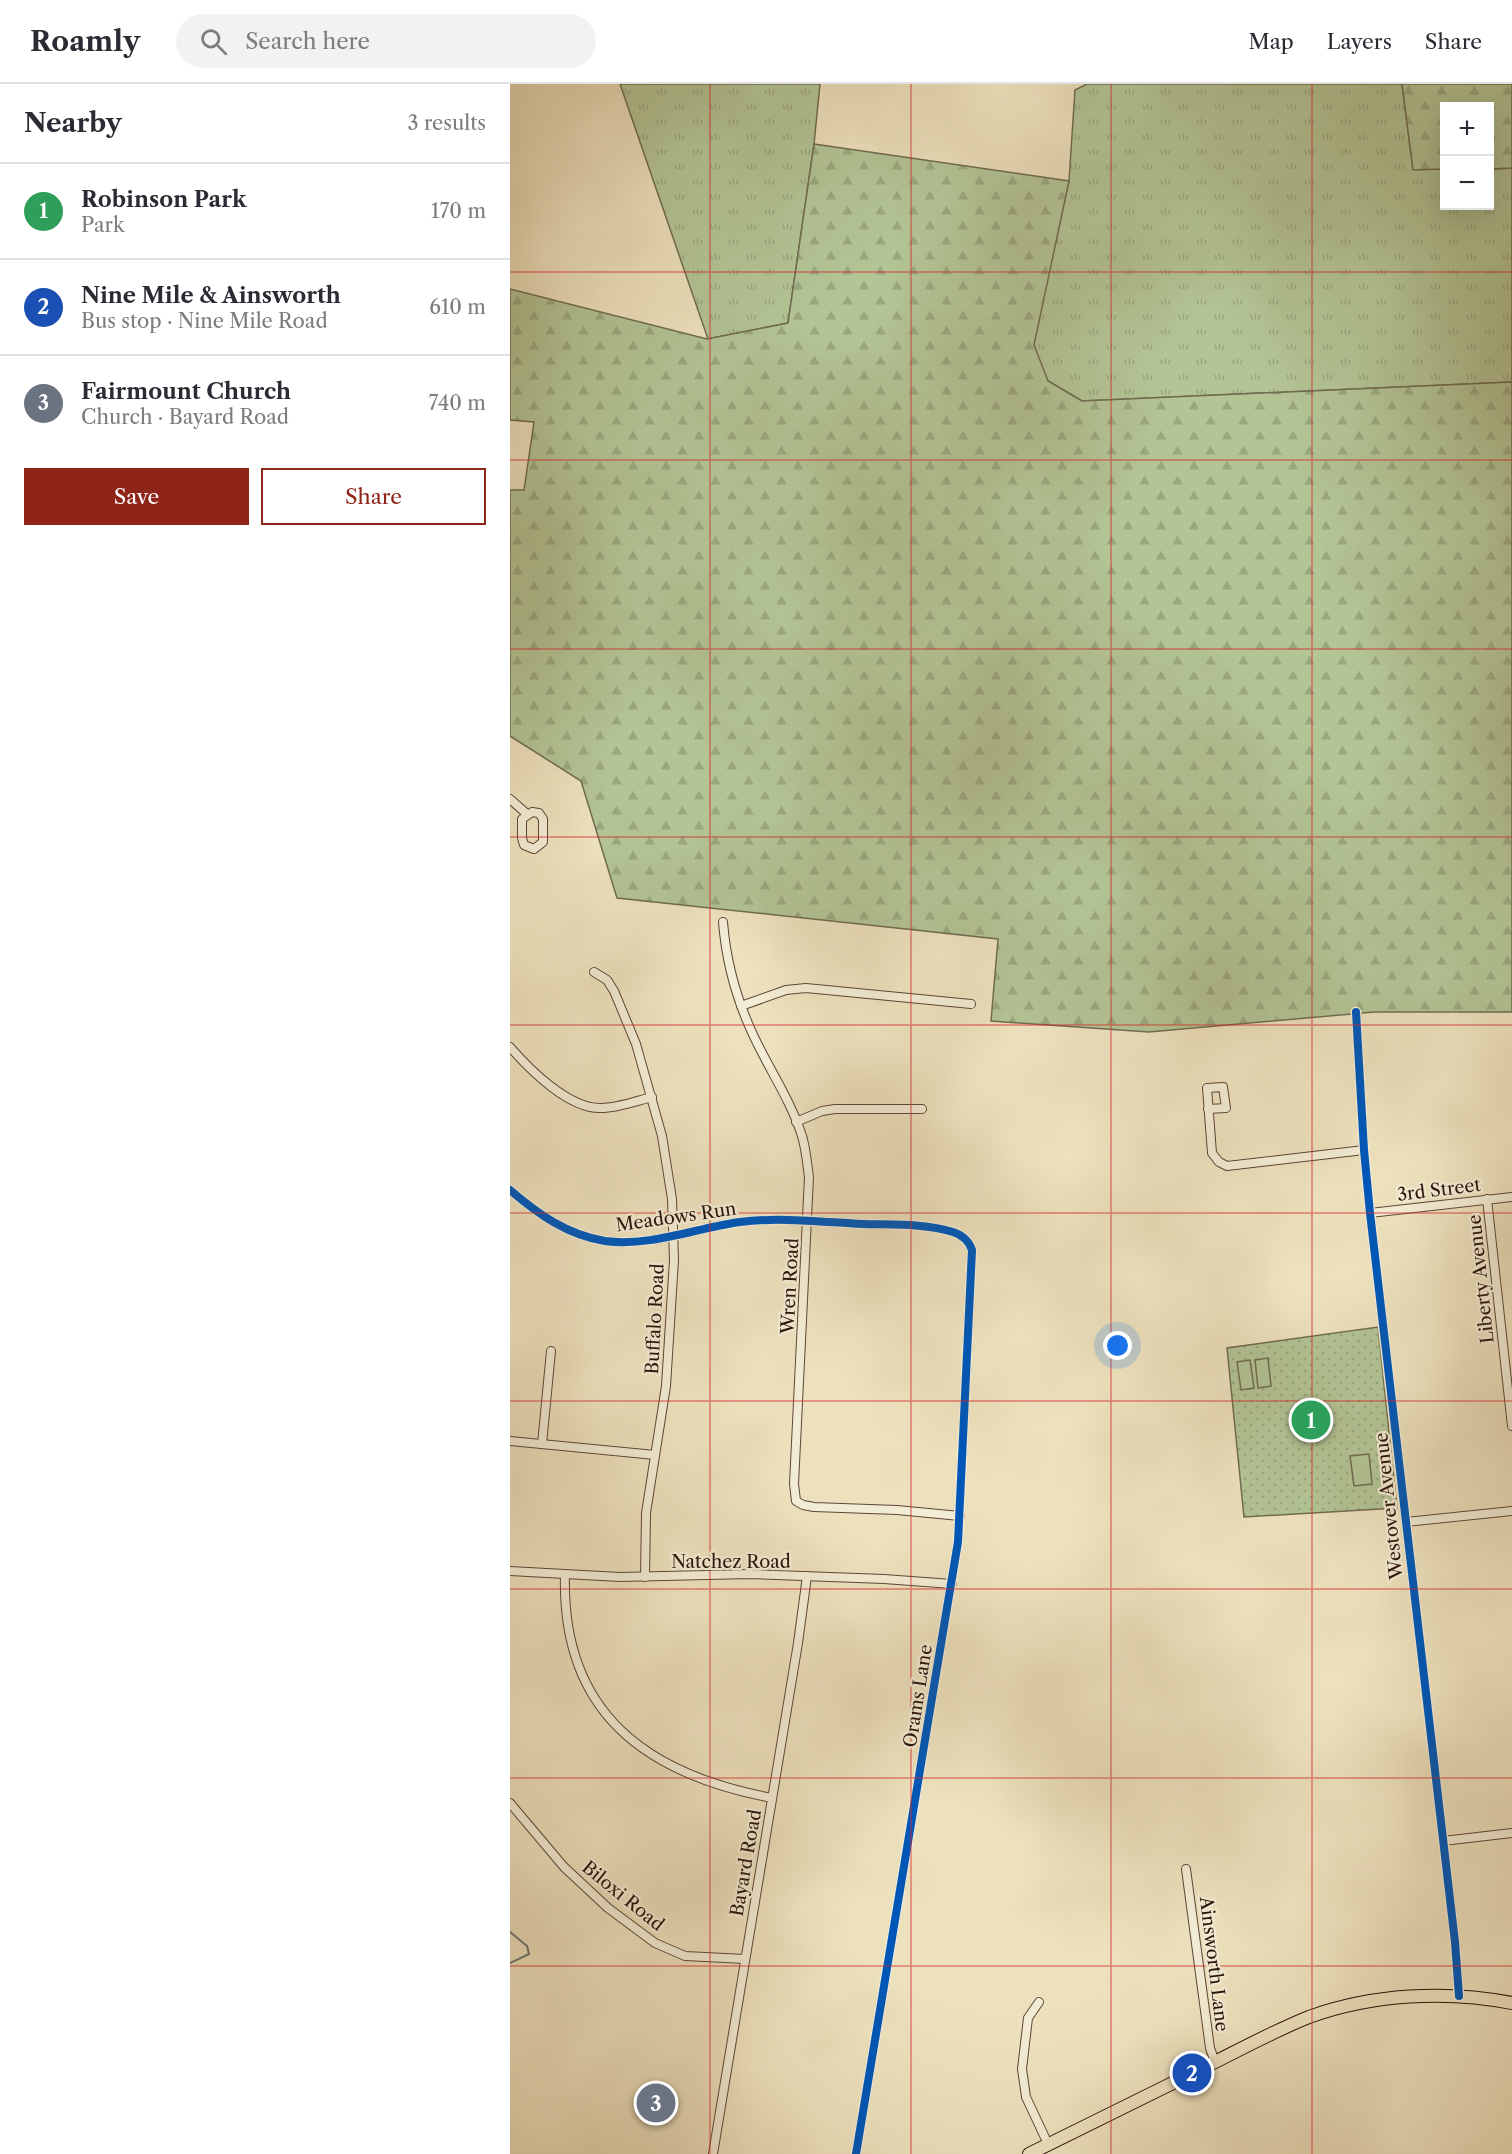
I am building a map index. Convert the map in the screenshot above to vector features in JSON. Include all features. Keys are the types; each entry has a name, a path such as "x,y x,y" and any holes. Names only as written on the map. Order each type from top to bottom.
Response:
{"main road":[{"path":"1029,2154 1263,2037 1322,2013 1377,2000 1429,1996 1459,1996 1512,2003"}],"street":[{"path":"510,799 527,814"},
{"path":"535,812 543,819 543,842 534,849 527,848 523,842 522,819 527,814 535,812"},
{"name":"Wren Road","path":"723,922 730,972 741,1006 796,1122 806,1155 809,1177 794,1484 796,1501 814,1507 897,1510 960,1516"},
{"name":"Buffalo Road","path":"594,972 607,980 626,1018 652,1097 667,1162 672,1199 673,1235 666,1386 646,1513 645,1577"},
{"path":"741,1006 786,990 806,988 971,1004"},
{"name":"Westover Avenue","path":"1356,1012 1370,1213 1455,1942 1459,1996"},
{"path":"510,1047 534,1072 582,1105 610,1108 652,1097"},
{"path":"796,1122 835,1108 922,1109"},
{"path":"1208,1109 1212,1153 1219,1162 1227,1166 1364,1150"},
{"name":"Meadows Run","path":"511,1193 551,1222 585,1236 620,1242 673,1235 739,1222 761,1221 921,1227 955,1233 966,1240"},
{"name":"3rd Street","path":"1370,1213 1512,1197"},
{"name":"Liberty Avenue","path":"1487,1199 1512,1426"},
{"name":"Orams Lane","path":"856,2154 952,1584 960,1516 973,1261 972,1250 966,1240"},
{"path":"542,1444 551,1351"},
{"path":"510,1442 655,1455"},
{"path":"1406,1522 1512,1510"},
{"name":"Natchez Road","path":"510,1571 645,1577 721,1573 952,1584"},
{"path":"565,1574 566,1615 572,1649 584,1680 613,1722 647,1751 678,1769 732,1789 772,1798"},
{"name":"Bayard Road","path":"713,2154 798,1643 807,1576"},
{"name":"Biloxi Road","path":"510,1803 564,1867 608,1908 655,1943 685,1956 745,1959"},
{"path":"1443,1840 1512,1833"},
{"name":"Ainsworth Lane","path":"1186,1869 1210,2048 1215,2061"},
{"path":"1039,2002 1028,2018 1022,2068 1026,2097 1048,2144"}],"green space":[{"path":"620,84 820,84 814,144 788,323 708,339"},
{"path":"1087,84 1402,84 1413,169 1440,169 1440,210 1494,210 1494,169 1512,168 1512,382 1082,401 1048,381 1033,345 1069,181 1075,90"},
{"path":"1402,84 1512,84 1512,168 1494,169 1494,102 1440,102 1440,169 1413,170"},
{"path":"814,144 1069,181 1034,345 1048,381 1082,401 1512,382 1512,1012 1374,1012 1149,1032 991,1021 998,939 617,898 581,781 510,736 510,490 524,490 534,422 510,420 510,289 707,339 788,323"},
{"path":"1378,1327 1397,1508 1244,1517 1227,1348"},
{"path":"1268,1358 1271,1386 1258,1388 1255,1360"},
{"path":"1250,1360 1254,1388 1241,1390 1237,1362"},
{"path":"1369,1454 1372,1484 1354,1486 1350,1456"}],"waterway":[{"path":"510,1932 527,1946 529,1954 510,1963"}],"cycle path":[{"path":"1356,1012 1370,1213 1455,1942 1459,1996"},
{"path":"510,1190 531,1207 566,1229 605,1241 639,1241 740,1222 786,1220 931,1227 959,1235 967,1241 972,1250 958,1542 856,2154"}],"place":[{"name":"Robinson Park","path":"1311,1420"},
{"name":"Nine Mile & Ainsworth","path":"1192,2073"},
{"name":"Fairmount Church","path":"656,2103"}]}
